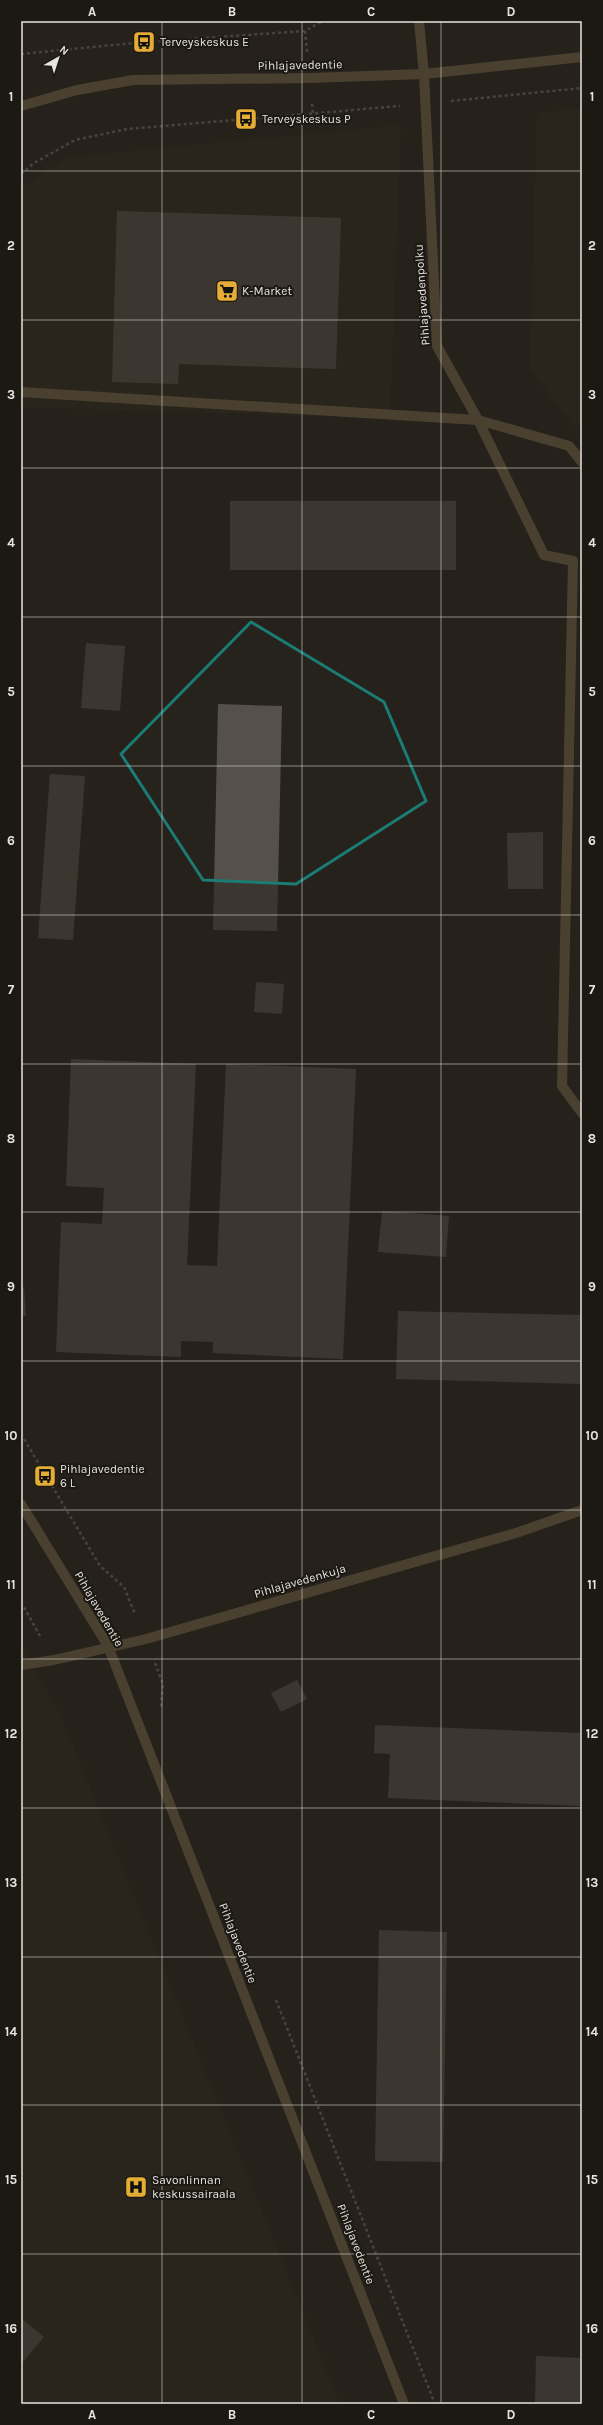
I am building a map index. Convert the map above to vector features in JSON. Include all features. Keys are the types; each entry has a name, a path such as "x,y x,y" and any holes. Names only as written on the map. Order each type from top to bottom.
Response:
{"street":[{"name":"Pihlajavedenpolku","path":"419,21 424,74 437,346 478,420 544,555 573,561 562,1086 582,1113"},
{"name":"Pihlajavedentie","path":"21,106 77,90 133,80 310,78 424,74 582,57"},
{"path":"21,392 478,420 569,446 582,462"},
{"name":"Pihlajavedentie","path":"21,1504 108,1646 404,2404"},
{"name":"Pihlajavedenkuja","path":"21,1665 54,1660 146,1638 516,1533 582,1510"}],"path":[{"path":"21,54 144,42 305,31 323,21"},
{"path":"21,174 34,163 75,140 127,129 425,104 582,88"},
{"path":"21,1602 54,1660"}],"highlighted area":[{"path":"251,622 384,702 426,801 296,884 203,880 121,754"}],"shaded area":[{"path":"582,108 582,426 574,426 530,369 537,113"},
{"path":"401,125 390,418 21,407 21,189 68,157"},
{"name":"Savonlinnan keskussairaala","path":"21,1643 60,1714 340,2404 21,2404"}],"building":[{"name":"K-Market","path":"117,211 341,218 336,369 179,364 178,384 112,382"},
{"path":"230,501 456,501 456,570 230,570"},
{"path":"86,643 125,646 120,711 81,708"},
{"path":"218,704 282,706 277,931 213,930"},
{"path":"50,774 85,776 73,940 38,938"},
{"path":"543,832 543,889 508,889 507,833"},
{"path":"256,982 284,984 282,1014 254,1012"},
{"path":"71,1059 196,1064 187,1265 217,1266 226,1064 356,1069 343,1359 213,1353 213,1342 181,1341 181,1357 56,1352 61,1222 102,1224 104,1188 66,1186"},
{"path":"382,1211 449,1216 446,1257 378,1252"},
{"path":"24,1287 26,1316 21,1316 21,1288"},
{"path":"398,1311 582,1315 582,1384 396,1379"},
{"path":"297,1680 307,1699 281,1712 271,1693"},
{"path":"375,1725 582,1733 582,1806 388,1798 390,1754 374,1753"},
{"path":"379,1930 447,1932 443,2162 375,2161"},
{"path":"21,2318 44,2337 21,2364"},
{"path":"536,2356 582,2358 582,2404 535,2404"}],"place":[{"name":"Terveyskeskus E","path":"144,42"},
{"name":"Terveyskeskus P","path":"246,119"},
{"name":"K-Market","path":"227,291"},
{"name":"Pihlajavedentie 6 L","path":"45,1476"},
{"name":"Savonlinnan keskussairaala","path":"136,2187"}]}
